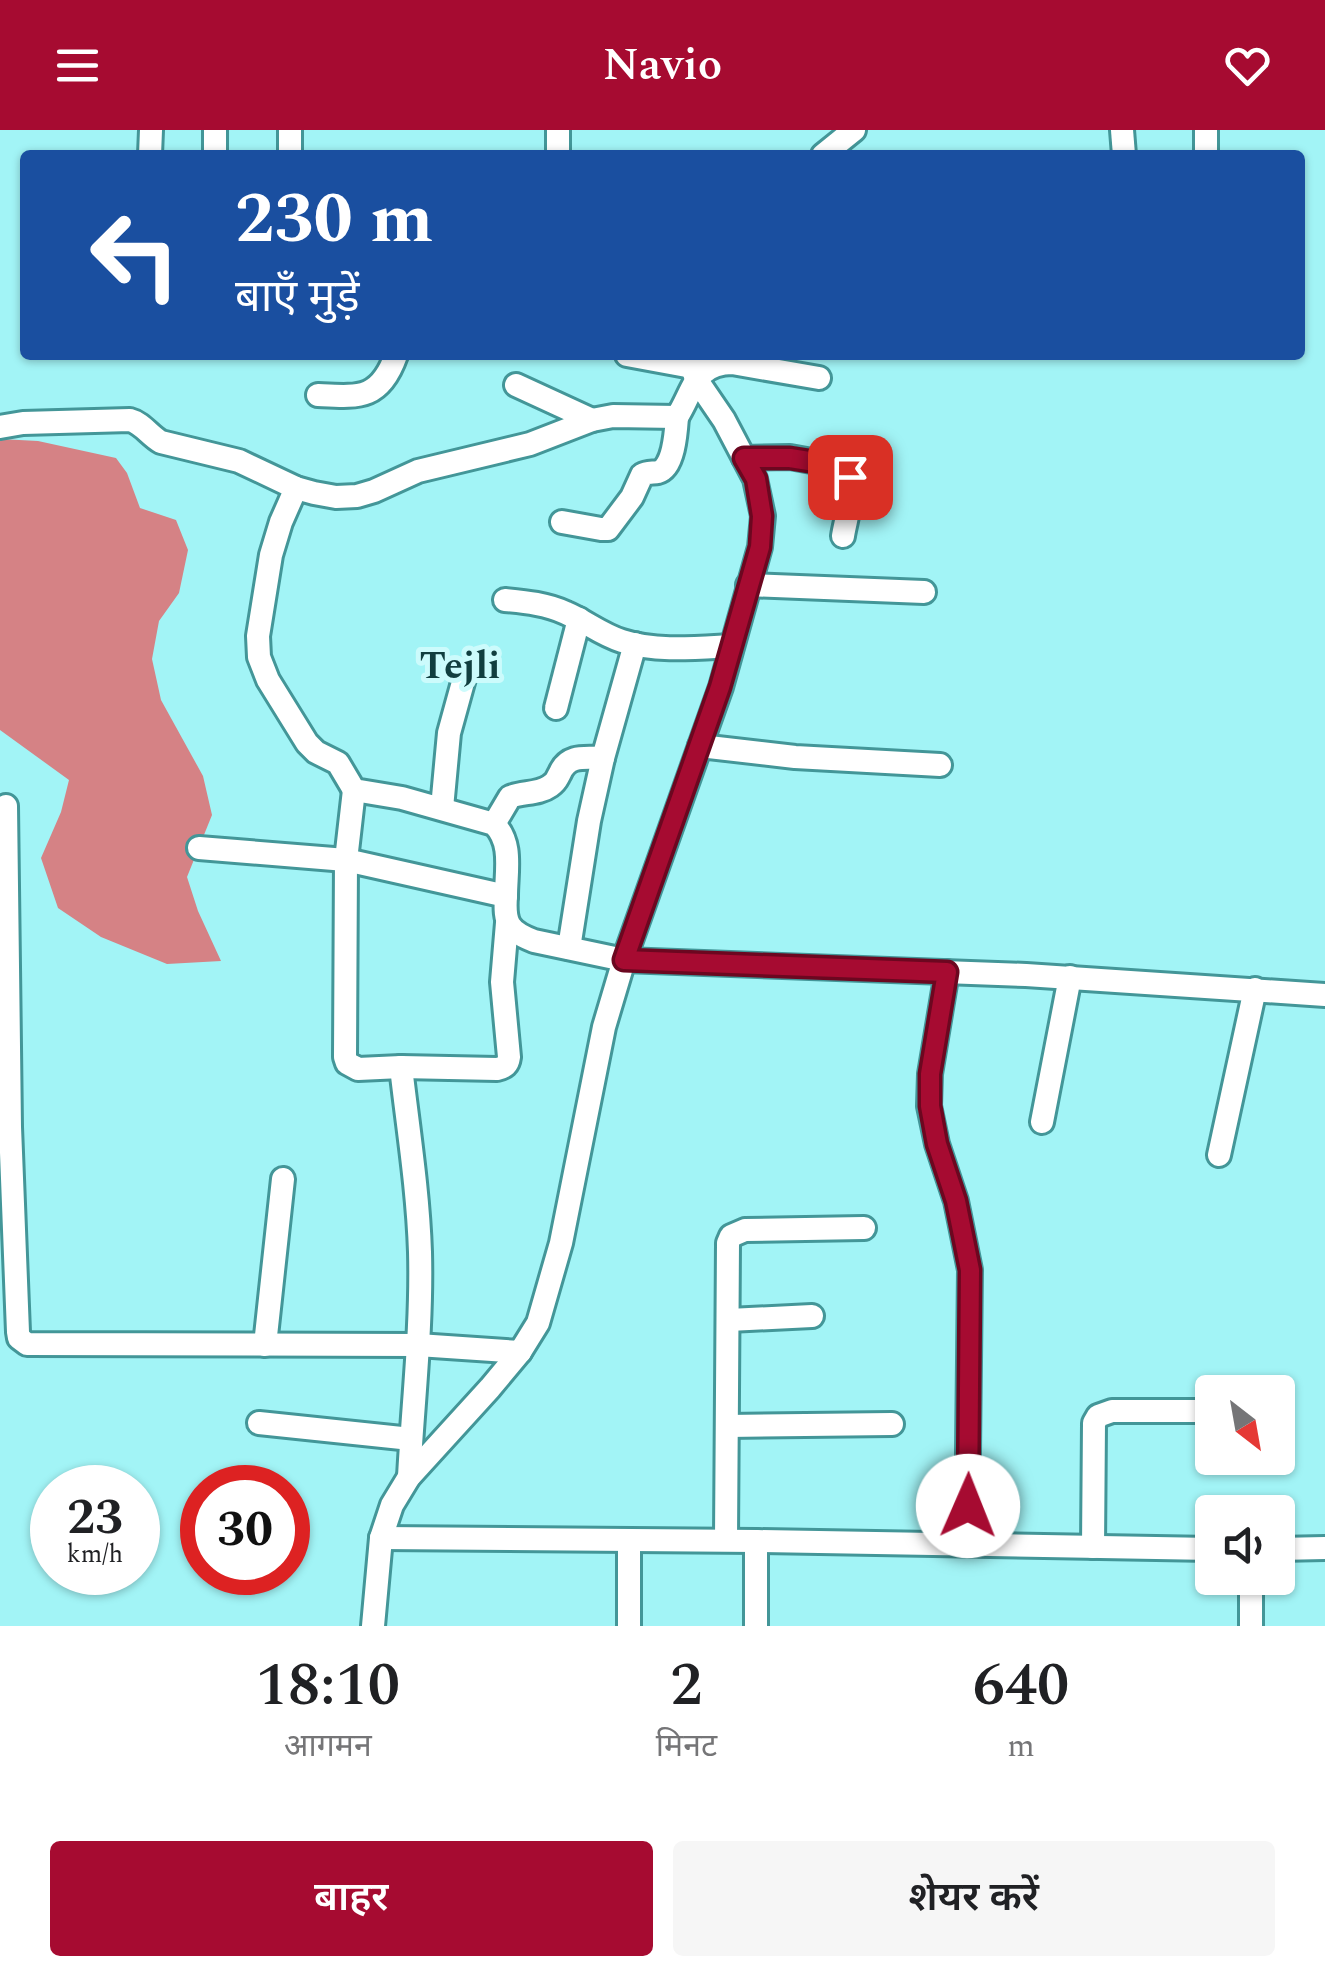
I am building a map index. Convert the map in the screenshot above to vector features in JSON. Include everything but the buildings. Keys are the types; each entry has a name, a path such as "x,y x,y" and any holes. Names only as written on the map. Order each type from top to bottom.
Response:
{"street":[{"path":"829,150 854,130"},
{"path":"318,395 367,394 390,370 394,360"},
{"path":"655,360 694,367 732,363 819,378"},
{"path":"562,522 600,530 608,528 632,496 642,474 665,468 673,448 676,416 694,367"},
{"path":"372,1626 381,1538 392,1505 408,1476 490,1388 538,1323 561,1243 604,1026 720,687 760,547 762,516 756,479 694,367"},
{"path":"516,385 592,420"},
{"path":"12,425 136,421 161,442 239,462 296,488 314,494 357,496 418,470 530,444 592,420 676,416"},
{"path":"744,458 790,458 846,470 850,489 843,536"},
{"path":"296,488 271,555 258,636 268,680 307,743 338,763 354,790 346,860 347,1064 358,1069 504,1068 508,1062 502,982 507,923 507,847 503,833 494,824 442,808 354,790"},
{"path":"748,585 924,592"},
{"path":"505,600 548,606 599,632 635,644 681,648 731,646"},
{"path":"556,708 579,619"},
{"path":"568,948 589,821 635,644"},
{"path":"442,808 449,733 465,675"},
{"path":"700,746 865,763 940,765"},
{"path":"494,824 510,797 550,786 567,760 603,758"},
{"path":"6,806 5,1127 18,1332 22,1342 418,1345 520,1352"},
{"path":"199,848 346,860 506,896"},
{"path":"507,923 522,936 624,960 1070,977 1325,994"},
{"path":"947,972 930,1074 930,1106 970,1270 967,1544"},
{"path":"1042,1122 1070,977"},
{"path":"1220,1156 1255,990"},
{"path":"400,1067 418,1204 420,1256 408,1476"},
{"path":"266,1345 283,1179"},
{"path":"726,1540 728,1244 732,1236 745,1230 864,1228"},
{"path":"729,1320 812,1316"},
{"path":"1093,1546 1094,1423 1098,1416 1112,1412 1195,1411"},
{"path":"258,1423 411,1439"},
{"path":"727,1426 892,1424"},
{"path":"381,1538 1195,1549"},
{"path":"629,1626 630,1540"},
{"path":"756,1541 756,1626"},
{"path":"1295,1549 1325,1548"},
{"path":"1250,1595 1251,1626"}],"shaded area":[{"path":"0,439 38,441 116,458 127,473 140,508 176,520 188,550 179,593 159,621 152,659 161,700 203,776 212,815 187,877 221,961 167,964 101,937 58,908 41,858 61,812 69,780 0,730"}],"district":[{"name":"Tejli","path":"460,667"}],"route":[{"path":"850,477 840,466 790,458 744,458 756,479 762,516 760,547 720,687 624,960 947,972 930,1074 930,1106 970,1270 968,1506"}]}
